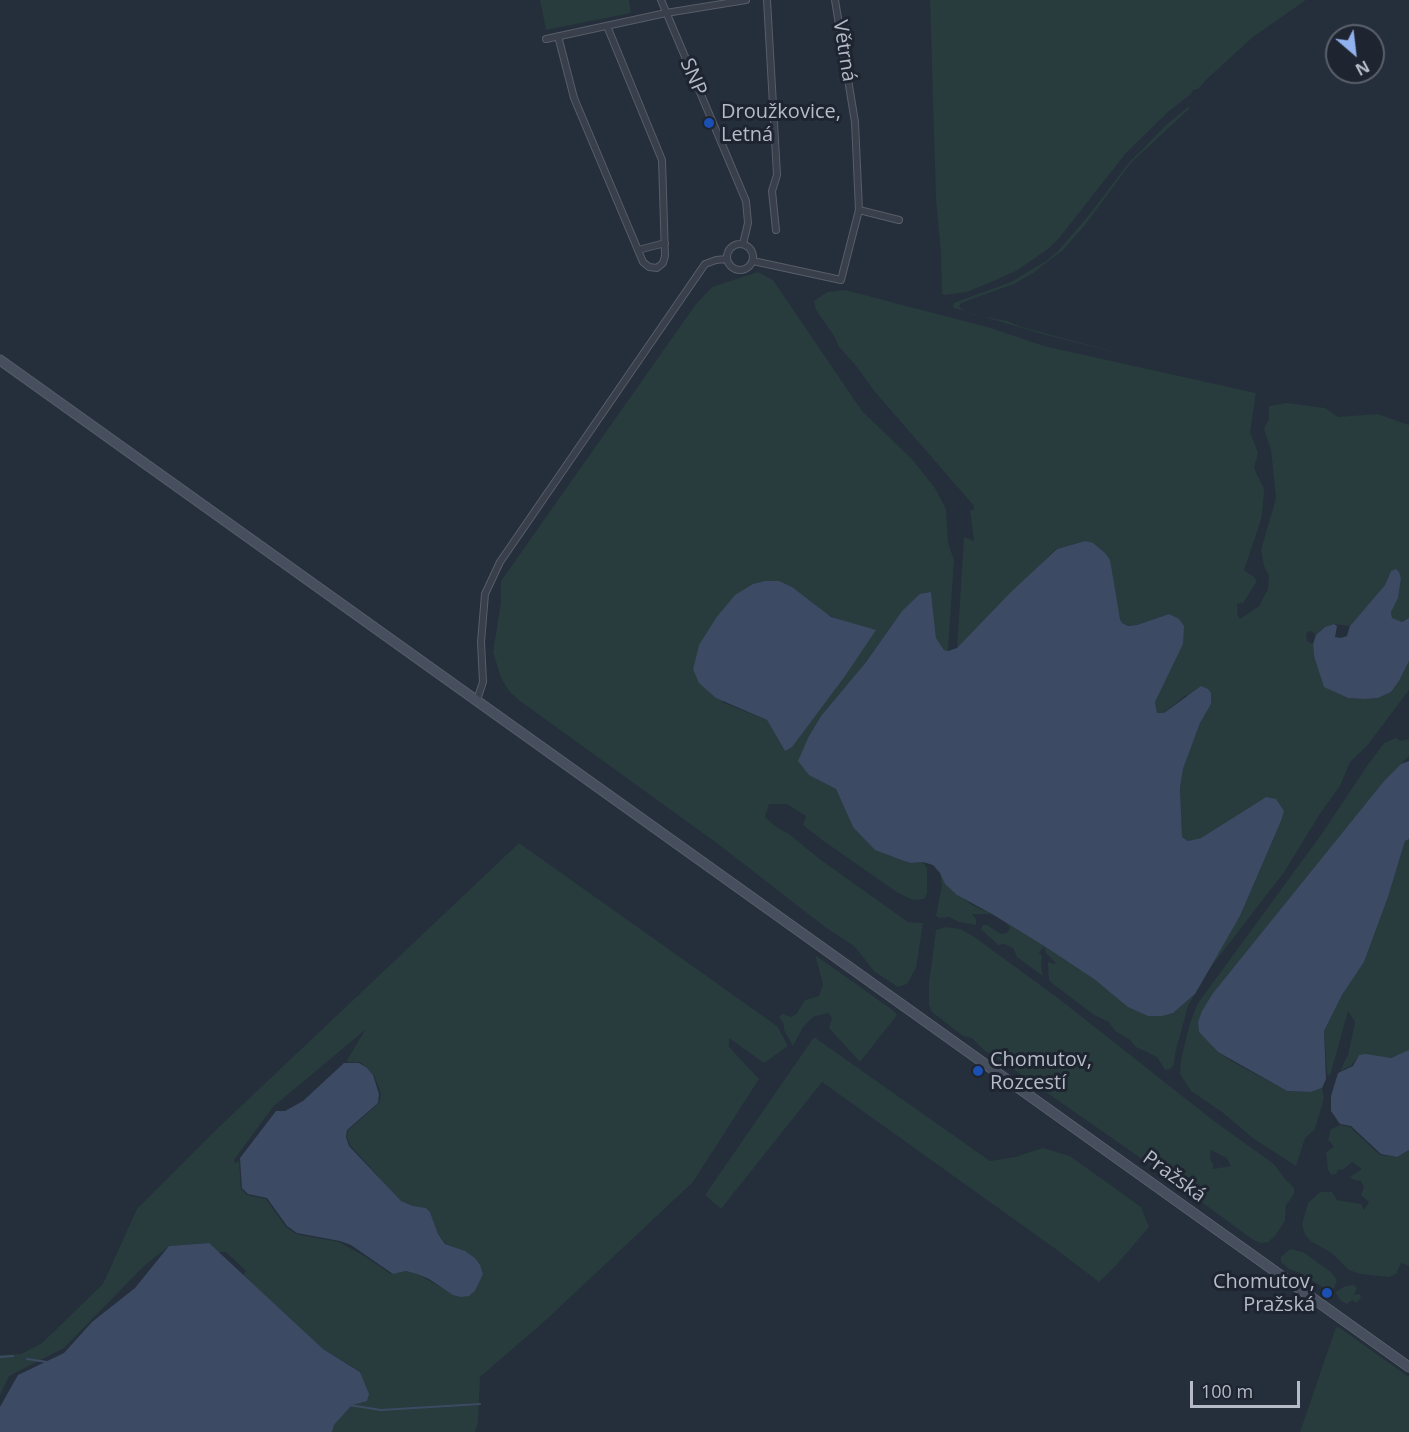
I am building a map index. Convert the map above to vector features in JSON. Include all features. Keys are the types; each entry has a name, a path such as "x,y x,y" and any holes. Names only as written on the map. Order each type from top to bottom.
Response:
{"main road":[{"name":"Pražská","path":"0,360 1409,1367"}],"street":[{"name":"SNP","path":"661,0 746,201 748,223 743,244"},
{"path":"546,39 666,13 746,0"},
{"path":"766,0 777,175 772,191 776,230"},
{"name":"Větrná","path":"753,261 842,280 860,210 855,122 835,0"},
{"path":"558,36 574,98 638,250 646,265 657,268 664,260 665,243 662,160 607,26"},
{"path":"860,210 899,220"},
{"path":"638,250 665,243"},
{"path":"743,244 752,250 753,261 750,266 740,270 734,268 727,259 727,255 733,246 743,244"},
{"path":"477,700 483,682 481,642 486,594 500,562 705,264 727,259"}],"shaded area":[{"path":"540,0 629,0 631,13 546,30"},
{"path":"930,0 1306,0 1253,37 1198,89 1193,90 1168,112 1126,153 1048,249 1016,271 967,292 945,295 942,294 936,200"},
{"path":"1189,106 1189,109 1131,163 1085,225 1063,250 1014,284 961,303 959,307 967,312 954,308 953,304 1011,282 1058,251 1127,165 1165,126"},
{"path":"758,272 773,280 862,411 912,459 935,488 946,509 948,543 954,560 948,651 944,650 936,638 931,592 902,611 866,662 821,716 809,736 810,775 836,789 853,827 885,854 911,863 923,862 927,868 927,894 924,899 913,900 898,893 803,825 806,816 787,804 769,804 765,817 908,922 923,923 916,968 907,984 898,987 875,972 854,946 825,927 718,844 520,701 509,691 501,678 493,652 501,602 501,581 696,304 712,287","holes":["735,596 809,600 825,614 843,621 785,751 767,720 724,703 693,669 699,645"]},
{"path":"845,290 991,328 1044,346 1256,393 1250,432 1258,453 1254,468 1264,489 1263,505 1261,520 1244,570 1257,581 1243,603 1237,604 1240,619 1259,606 1268,589 1269,576 1264,566 1261,550 1276,498 1271,450 1264,429 1269,419 1269,406 1287,403 1325,408 1338,417 1378,414 1409,425 1409,618 1402,622 1392,619 1391,612 1398,598 1401,579 1391,571 1385,585 1350,626 1334,624 1325,627 1316,635 1312,631 1307,632 1306,637 1308,642 1313,644 1314,656 1335,692 1348,698 1378,698 1391,692 1409,661 1409,690 1367,746 1350,762 1340,786 1319,815 1285,871 1207,972 1240,916 1281,821 1266,797 1201,838 1188,841 1182,837 1180,788 1183,769 1200,723 1211,704 1186,695 1164,713 1157,713 1155,702 1169,614 1137,625 1128,626 1122,623 1085,541 1056,549 957,648 964,537 974,541 970,510 974,510 974,506 875,392 839,347 816,310 814,301 827,292"},
{"path":"982,316 1007,321 1137,358 1042,334"},
{"path":"1396,738 1401,741 1409,739 1409,756 1384,781 1213,993 1198,1022 1199,1032 1218,1052 1287,1091 1311,1092 1322,1088 1324,1098 1315,1129 1305,1138 1296,1166 1254,1139 1222,1112 1191,1091 1180,1074 1181,1059 1190,1023 1198,1003 1321,835 1384,743"},
{"path":"1409,839 1409,1050 1391,1058 1359,1055 1352,1065 1340,1071 1348,1055 1355,1022 1348,1011 1330,1076 1327,1074 1324,1031 1342,995 1364,962 1388,897 1405,841"},
{"path":"519,843 777,1026 788,1046 764,1063 729,1038 729,1047 759,1079 693,1182 546,1320 480,1377 478,1422 475,1432 332,1432 334,1425 352,1405 361,1372 323,1349 243,1275 246,1271 226,1252 218,1252 208,1243 169,1246 143,1267 64,1348 9,1376 0,1395 0,1355 21,1354 42,1343 103,1284 137,1209 219,1127","holes":["365,1030 346,1062 360,1062 374,1075 381,1094 379,1103 348,1130 347,1137 350,1145 392,1195 413,1206 426,1208 430,1212 438,1234 446,1244 475,1258 483,1274 475,1291 469,1296 455,1295 417,1274 406,1271 391,1274 339,1242 296,1234 286,1227 266,1199 247,1195 241,1189 239,1160 235,1164 234,1160 273,1107"]},
{"path":"940,873 945,884 972,905 992,914 972,914 976,919 976,925 959,922 949,917 936,916 942,886"},
{"path":"1006,923 1044,946 1094,979 1128,1006 1179,1008 1195,994 1188,1006 1174,1064 1170,1069 1165,1070 1157,1057 1136,1047 1130,1040 1115,1031 1109,1022 1094,1015 1053,984 1049,980 1048,962 1056,963 1046,953 1044,947 1039,953 1042,956 1043,976 1017,957 1013,948 1004,944 998,945 981,929 983,925 987,925 1001,934 1007,933 1010,928"},
{"path":"946,927 960,929 973,936 1058,998 1214,1121 1274,1164 1294,1188 1294,1194 1286,1205 1285,1221 1275,1236 1268,1242 1260,1243 1252,1239 1159,1171 985,1051 972,1038 963,1036 932,1012 929,1005 929,983 936,930","holes":["1211,1150 1227,1158 1231,1166 1213,1169 1210,1159"]},
{"path":"815,955 897,1015 860,1062 829,1028 832,1018 828,1013 813,1017 803,1027 793,1046 784,1030 784,1024 779,1017 782,1014 792,1017 805,1000 819,996 823,984"},
{"path":"814,1037 990,1161 1015,1157 1043,1148 1070,1156 1141,1207 1149,1227 1099,1282 822,1082 721,1209 705,1195"},
{"path":"1340,1125 1350,1127 1380,1155 1397,1157 1409,1150 1409,1266 1401,1263 1396,1274 1389,1277 1360,1274 1349,1270 1332,1253 1312,1242 1305,1235 1302,1224 1308,1203 1320,1192 1332,1192 1337,1200 1361,1204 1364,1210 1369,1202 1361,1195 1364,1187 1361,1181 1350,1177 1362,1169 1352,1162 1344,1169 1338,1170 1336,1174 1331,1175 1328,1170 1326,1152 1334,1147 1328,1140 1331,1129"},
{"path":"1290,1249 1303,1252 1331,1272 1337,1280 1332,1293 1300,1273 1289,1269 1281,1262 1281,1257"},
{"path":"1354,1285 1357,1288 1354,1295 1360,1294 1361,1298 1356,1303 1352,1300 1347,1304 1341,1301 1335,1292 1346,1286"},
{"path":"1336,1327 1409,1377 1409,1432 1300,1432"}],"water":[{"path":"1085,541 1093,543 1110,560 1122,623 1128,626 1137,625 1169,614 1179,619 1184,626 1183,644 1155,702 1157,713 1164,713 1201,686 1211,693 1211,704 1200,723 1183,769 1180,788 1182,837 1188,841 1201,838 1266,797 1276,799 1284,811 1240,916 1195,994 1173,1013 1162,1016 1148,1016 1128,1007 1094,979 1044,946 957,895 945,884 933,865 923,862 911,863 875,850 853,827 836,789 809,775 798,761 821,716 866,662 902,611 920,594 931,592 936,638 944,650 948,651 957,648 1011,592 1057,549"},
{"path":"1396,569 1401,579 1398,598 1391,612 1392,618 1402,622 1409,618 1409,661 1399,681 1391,692 1378,698 1348,698 1324,687 1314,656 1313,644 1316,635 1325,627 1334,624 1337,626 1335,637 1347,636 1350,626 1385,585 1391,571"},
{"path":"779,581 792,587 831,617 876,630 792,747 785,751 767,720 716,698 699,683 693,669 699,645 716,618 735,595 753,584"},
{"path":"1409,761 1409,839 1405,841 1388,897 1364,962 1342,995 1324,1031 1326,1079 1322,1088 1311,1092 1287,1091 1218,1052 1199,1032 1198,1022 1202,1011 1213,993 1384,781 1401,764"},
{"path":"1409,1050 1409,1150 1397,1157 1381,1154 1351,1126 1340,1124 1331,1111 1331,1096 1338,1073 1353,1066 1359,1055 1391,1058"},
{"path":"344,1063 359,1063 367,1068 373,1075 379,1094 378,1103 347,1130 346,1137 349,1146 401,1201 426,1208 430,1212 438,1234 445,1244 465,1251 475,1258 483,1274 475,1291 469,1296 453,1295 417,1274 406,1271 393,1274 351,1245 297,1233 287,1226 267,1198 248,1194 242,1188 240,1158 276,1111 285,1111 303,1101"},
{"path":"209,1243 323,1349 360,1372 369,1394 367,1401 352,1405 334,1425 332,1432 0,1432 0,1407 18,1375 64,1353 92,1322 135,1288 169,1246"}],"waterway":[{"path":"0,1357 13,1356"},
{"path":"27,1359 47,1362"},
{"path":"349,1405 381,1410 480,1404"}],"place":[{"name":"Droužkovice, Letná","path":"709,123"},
{"name":"Chomutov, Rozcestí","path":"978,1071"},
{"name":"Chomutov, Pražská","path":"1327,1293"}]}
